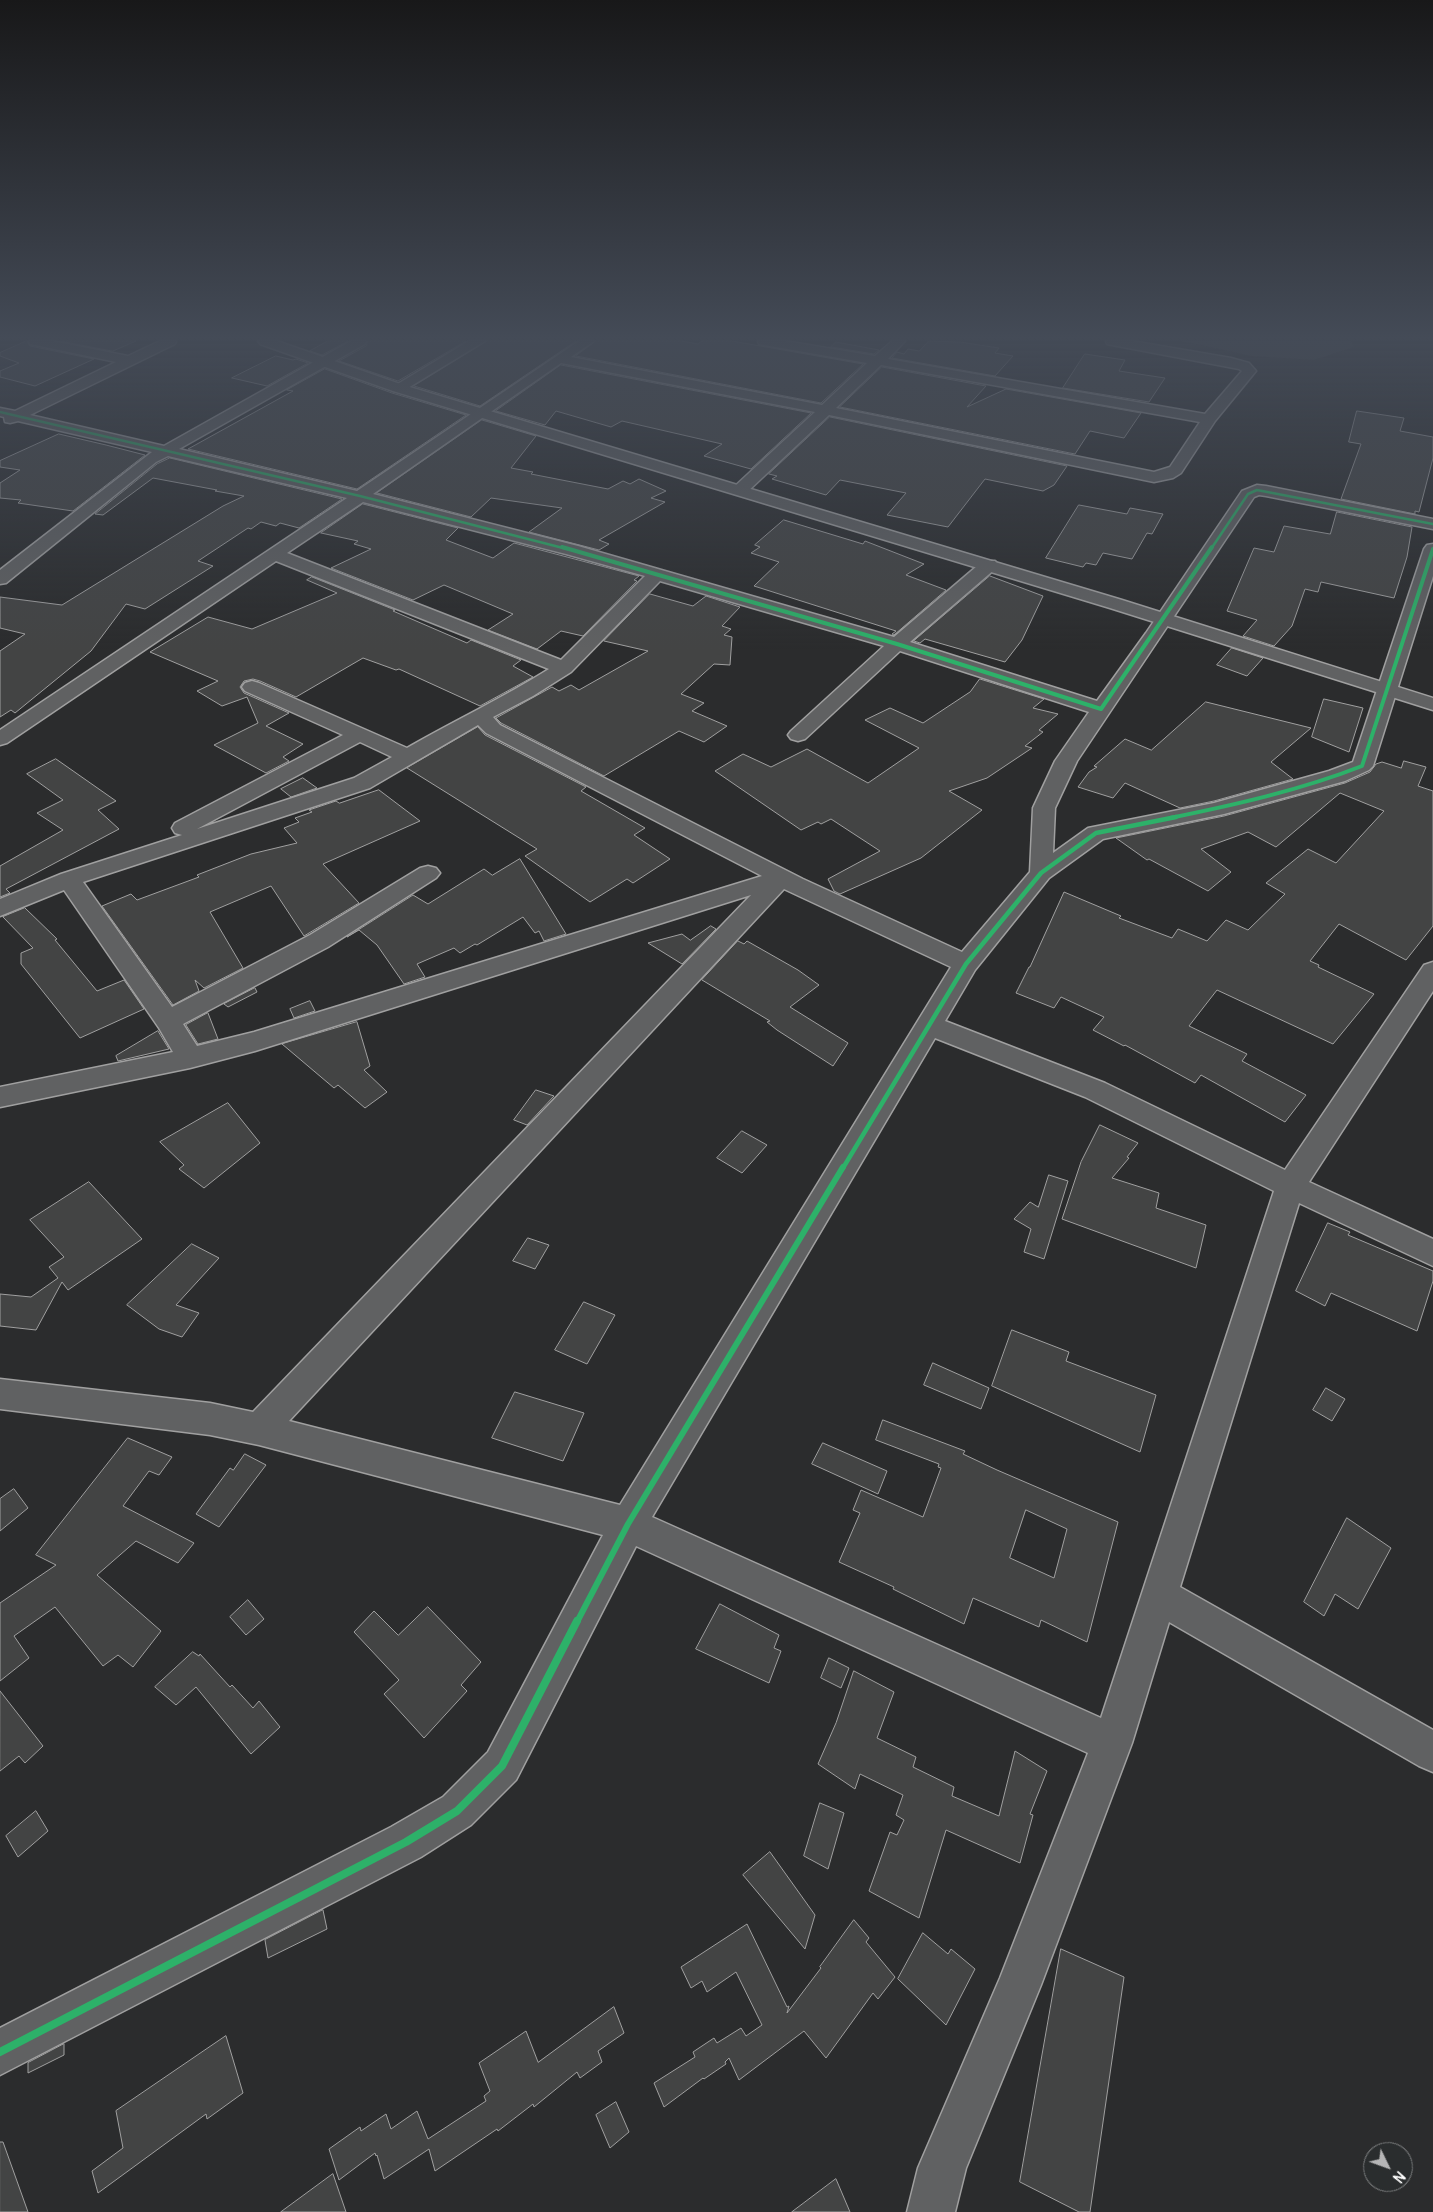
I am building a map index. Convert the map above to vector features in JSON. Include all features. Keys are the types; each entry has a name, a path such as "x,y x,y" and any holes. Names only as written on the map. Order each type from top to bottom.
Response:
{"street":[{"path":"133,444 360,496 572,550 897,644 1101,709"},
{"path":"0,578 140,467 178,444"},
{"path":"0,739 360,496 433,444"},
{"path":"587,444 1164,619 1433,704"},
{"path":"740,490 789,444"},
{"path":"994,444 1154,477 1176,470 1193,444"},
{"path":"1041,873 1044,808 1066,762 1248,494 1257,490 1433,524"},
{"path":"0,2052 406,1842 458,1811 502,1766 628,1524 966,964 1041,873 1096,833 1216,809 1356,770 1362,766 1433,549"},
{"path":"274,554 564,668"},
{"path":"798,735 897,644 989,566"},
{"path":"0,908 69,879 362,783 480,715 526,692 564,668 656,575"},
{"path":"252,687 410,757"},
{"path":"480,715 493,729 828,899"},
{"path":"119,862 358,735"},
{"path":"168,1021 319,941 428,873"},
{"path":"0,1097 190,1058 255,1041 782,878 966,964"},
{"path":"259,1429 782,878"},
{"path":"69,879 168,1021 190,1058"},
{"path":"931,2212 942,2168 1019,1985 1112,1743 1290,1186 1423,1004 1433,971"},
{"path":"929,1024 1095,1090 1290,1186 1433,1253"},
{"path":"0,1394 210,1420 259,1429 628,1524 1112,1743"},
{"path":"1159,1595 1433,1752"}],"building":[{"path":"37,444 103,444 145,455 73,511 18,503 21,500 0,498 0,483 20,470 0,467 0,461"},
{"path":"197,444 423,444 357,489 188,449"},
{"path":"447,444 530,444 511,468 533,472 531,474 608,489 623,481 630,484 639,479 666,491 651,498 665,502 599,540 609,544 599,550 529,532 562,508 491,498 471,517 377,493"},
{"path":"722,444 778,444 751,469 704,456"},
{"path":"801,444 962,444 1067,466 1054,485 1043,491 985,479 948,527 887,515 906,493 840,480 826,495 772,479 777,476 769,474"},
{"path":"1026,444 1081,444 1075,454"},
{"path":"1361,444 1433,444 1433,458 1419,512 1415,511 1415,514 1341,499"},
{"path":"170,458 342,499 299,528 280,523 276,526 261,522 251,529 248,528 198,561 213,566 145,609 126,604 91,651 15,713 11,710 0,717 0,651 25,634 0,628 0,597 62,605 223,506 244,496 153,478 103,515 95,514 157,464"},
{"path":"363,504 458,528 446,540 493,558 514,543 639,576 634,580 637,581 583,636 561,631 537,649 488,630 513,614 444,585 413,600 331,568 371,549 354,544 358,541 321,533"},
{"path":"1079,505 1127,514 1130,508 1163,514 1152,534 1147,533 1132,559 1103,553 1096,565 1086,563 1083,567 1046,558"},
{"path":"1337,512 1412,527 1407,557 1394,598 1321,582 1318,592 1305,589 1292,626 1274,646 1243,636 1257,620 1227,611 1254,548 1274,552 1284,526 1330,534"},
{"path":"784,520 863,544 865,541 924,564 906,575 946,590 894,635 892,634 896,631 754,586 779,562 751,553 760,547 755,545"},
{"path":"990,576 1043,596 1022,640 1005,662 925,639 920,643 914,641"},
{"path":"312,577 395,610 393,611 467,643 471,640 521,660 513,666 533,677 480,706 399,669 396,670 363,658 296,697 260,681 253,679 244,681 240,687 244,693 289,713 266,726 303,744 283,757 289,761 266,773 214,745 258,723 247,697 222,706 197,691 218,681 150,652 208,617 252,629 337,593 307,580"},
{"path":"650,594 693,606 706,596 740,607 722,626 731,629 724,635 732,637 730,665 714,664 681,694 704,703 692,711 727,726 704,742 679,731 604,776 501,723 496,718 552,687 559,691 571,685 579,690 648,651 604,641"},
{"path":"1232,648 1263,658 1247,676 1217,665"},
{"path":"980,679 1044,699 1033,708 1058,714 1039,730 1043,732 1025,746 1032,748 987,778 949,791 982,810 921,858 840,894 834,891 828,879 880,851 831,819 821,824 818,822 801,830 715,771 743,754 771,767 807,749 868,783 919,748 865,720 890,708 923,723 970,692"},
{"path":"1324,699 1363,708 1349,752 1312,737"},
{"path":"1206,702 1311,728 1271,762 1293,779 1214,801 1180,808 1125,783 1113,798 1078,787 1089,772 1097,767 1094,766 1125,739 1151,750"},
{"path":"478,727 485,735 586,787 581,791 645,828 634,835 670,859 633,883 627,879 590,902 525,856 537,849 407,768"},
{"path":"56,759 116,801 98,810 119,829 6,889 10,893 0,897 0,866 63,830 37,813 63,800 27,774"},
{"path":"1404,761 1426,767 1418,786 1433,791 1433,926 1406,960 1339,924 1310,961 1319,965 1318,967 1374,994 1333,1044 1217,990 1189,1026 1247,1054 1242,1061 1306,1095 1285,1122 1201,1075 1195,1083 1093,1030 1104,1017 1061,997 1054,1008 1016,993 1064,892 1121,916 1119,918 1172,938 1178,929 1207,941 1226,920 1248,930 1285,894 1266,883 1308,849 1336,863 1384,811 1340,793 1276,847 1248,832 1201,849 1231,872 1208,891 1149,859 1147,860 1116,838 1224,816 1345,783 1370,772 1376,764 1382,762 1401,768"},
{"path":"303,778 317,788 291,797 281,789"},
{"path":"379,790 420,821 323,864 359,903 304,936 271,886 210,912 243,968 204,988 195,980 199,991 173,1005 102,906 131,894 137,900 199,877 197,875 251,854 297,843 284,828 299,822 295,818 312,812 309,810 336,801 339,803"},
{"path":"520,859 566,934 544,941 539,931 535,933 523,917 460,953 454,948 417,964 425,977 404,984 377,945 359,930 347,937 413,895 428,904 484,869 492,875"},
{"path":"25,908 57,939 55,940 97,991 124,980 144,1009 80,1038 21,964 21,953 33,948 3,917"},
{"path":"711,926 716,929 682,964 648,943 682,934 690,940"},
{"path":"738,941 744,944 747,941 798,970 819,985 790,1007 848,1043 833,1066 777,1030 767,1022 770,1021 702,980"},
{"path":"255,988 257,992 228,1007 224,1004"},
{"path":"310,1001 315,1011 294,1018 290,1009"},
{"path":"208,1013 218,1039 198,1044 186,1025"},
{"path":"357,1022 370,1066 364,1070 387,1092 365,1108 338,1085 334,1088 282,1044"},
{"path":"158,1031 169,1049 118,1061 116,1056"},
{"path":"536,1090 554,1096 527,1125 514,1120"},
{"path":"228,1103 260,1143 204,1188 179,1169 184,1165 160,1142"},
{"path":"1100,1125 1138,1143 1127,1157 1129,1158 1112,1178 1159,1193 1156,1208 1206,1225 1196,1268 1062,1219 1081,1162"},
{"path":"742,1131 767,1145 742,1173 717,1158"},
{"path":"1049,1175 1068,1181 1044,1259 1024,1252 1031,1229 1014,1219 1030,1202 1038,1207"},
{"path":"89,1182 142,1239 68,1290 62,1282 36,1330 0,1326 0,1294 31,1297 58,1278 49,1267 64,1257 30,1220"},
{"path":"1328,1223 1350,1232 1348,1235 1433,1271 1433,1281 1417,1331 1331,1293 1325,1306 1296,1291"},
{"path":"528,1238 549,1245 535,1269 513,1261"},
{"path":"192,1244 219,1258 176,1305 199,1313 182,1337 159,1329 127,1305"},
{"path":"584,1302 615,1315 587,1364 555,1350"},
{"path":"1012,1330 1069,1352 1066,1361 1156,1395 1140,1452 992,1386"},
{"path":"933,1363 989,1388 981,1409 924,1385"},
{"path":"1326,1388 1345,1399 1332,1421 1313,1410"},
{"path":"515,1392 584,1413 563,1461 492,1438"},
{"path":"883,1420 965,1451 963,1454 997,1470 1118,1522 1087,1642 1041,1620 1039,1627 973,1598 964,1624 893,1589 894,1587 839,1562 860,1513 853,1510 861,1490 923,1517 941,1468 938,1467 939,1464 876,1440","holes":["1026,1510 1067,1529 1054,1578 1010,1558"]},
{"path":"128,1438 172,1457 159,1475 149,1471 123,1506 194,1543 178,1563 136,1541 97,1575 161,1631 133,1667 118,1655 103,1666 55,1607 14,1636 29,1658 0,1681 0,1603 56,1565 36,1555"},
{"path":"823,1443 887,1471 878,1494 812,1464"},
{"path":"245,1454 266,1465 219,1527 196,1514 230,1468 233,1470"},
{"path":"14,1489 28,1508 0,1531 0,1499"},
{"path":"1347,1518 1391,1548 1358,1609 1335,1594 1324,1616 1304,1602"},
{"path":"248,1600 264,1619 246,1635 230,1617"},
{"path":"720,1604 779,1635 774,1648 781,1651 769,1683 696,1649"},
{"path":"428,1607 481,1662 461,1685 467,1691 424,1738 384,1694 399,1680 354,1632 374,1611 398,1635"},
{"path":"193,1652 199,1656 200,1654 230,1687 232,1685 253,1708 259,1701 280,1727 251,1754 196,1687 176,1705 155,1687"},
{"path":"829,1658 849,1668 841,1688 821,1678"},
{"path":"854,1671 894,1692 877,1738 916,1757 913,1767 954,1787 952,1796 999,1816 1015,1751 1047,1771 1030,1814 1033,1815 1020,1863 946,1830 919,1918 869,1891 890,1832 897,1835 904,1820 896,1815 903,1795 860,1774 855,1789 818,1764 836,1723"},
{"path":"0,1691 43,1746 25,1763 19,1756 0,1771"},
{"path":"820,1803 844,1813 828,1869 804,1856"},
{"path":"36,1811 48,1831 18,1857 6,1836"},
{"path":"770,1852 815,1915 805,1949 743,1875"},
{"path":"323,1910 327,1929 268,1958 265,1940"},
{"path":"854,1920 869,1938 866,1942 895,1977 878,1999 873,1993 826,2058 804,2031 739,2080 729,2058 725,2062 726,2064 703,2078 664,2107 654,2083 695,2057 693,2052 714,2038 717,2043 741,2028 746,2036 762,2025 736,1972 707,1992 702,1981 691,1988 681,1967 747,1924 787,2007 789,2006 787,2013"},
{"path":"923,1933 948,1954 951,1949 975,1969 946,2025 898,1979"},
{"path":"1061,1949 1124,1977 1090,2212 1079,2212 1020,2182"},
{"path":"614,2007 624,2033 598,2051 602,2062 580,2078 577,2072 534,2107 533,2104 498,2131 497,2129 435,2171 429,2149 384,2179 375,2153 339,2180 329,2149 360,2127 361,2131 386,2114 391,2129 417,2111 428,2139 486,2101 484,2096 490,2091 479,2063 526,2031 538,2062"},
{"path":"226,2036 243,2093 207,2119 206,2114 98,2193 92,2171 123,2148 116,2111"},
{"path":"64,2044 64,2055 28,2073 28,2063"},
{"path":"616,2102 629,2132 610,2148 596,2115"},
{"path":"0,2142 3,2142 28,2212 0,2212"},
{"path":"333,2174 346,2212 281,2212"},
{"path":"836,2179 850,2212 792,2212"}],"cycle path":[{"path":"138,444 360,496 572,550 897,644 1101,709 1153,636 1248,494 1257,490 1266,491 1433,524"},
{"path":"0,2052 406,1842 457,1811 502,1766 628,1524 966,964 1041,873 1096,833 1216,809 1337,776 1362,766 1433,549"}]}
